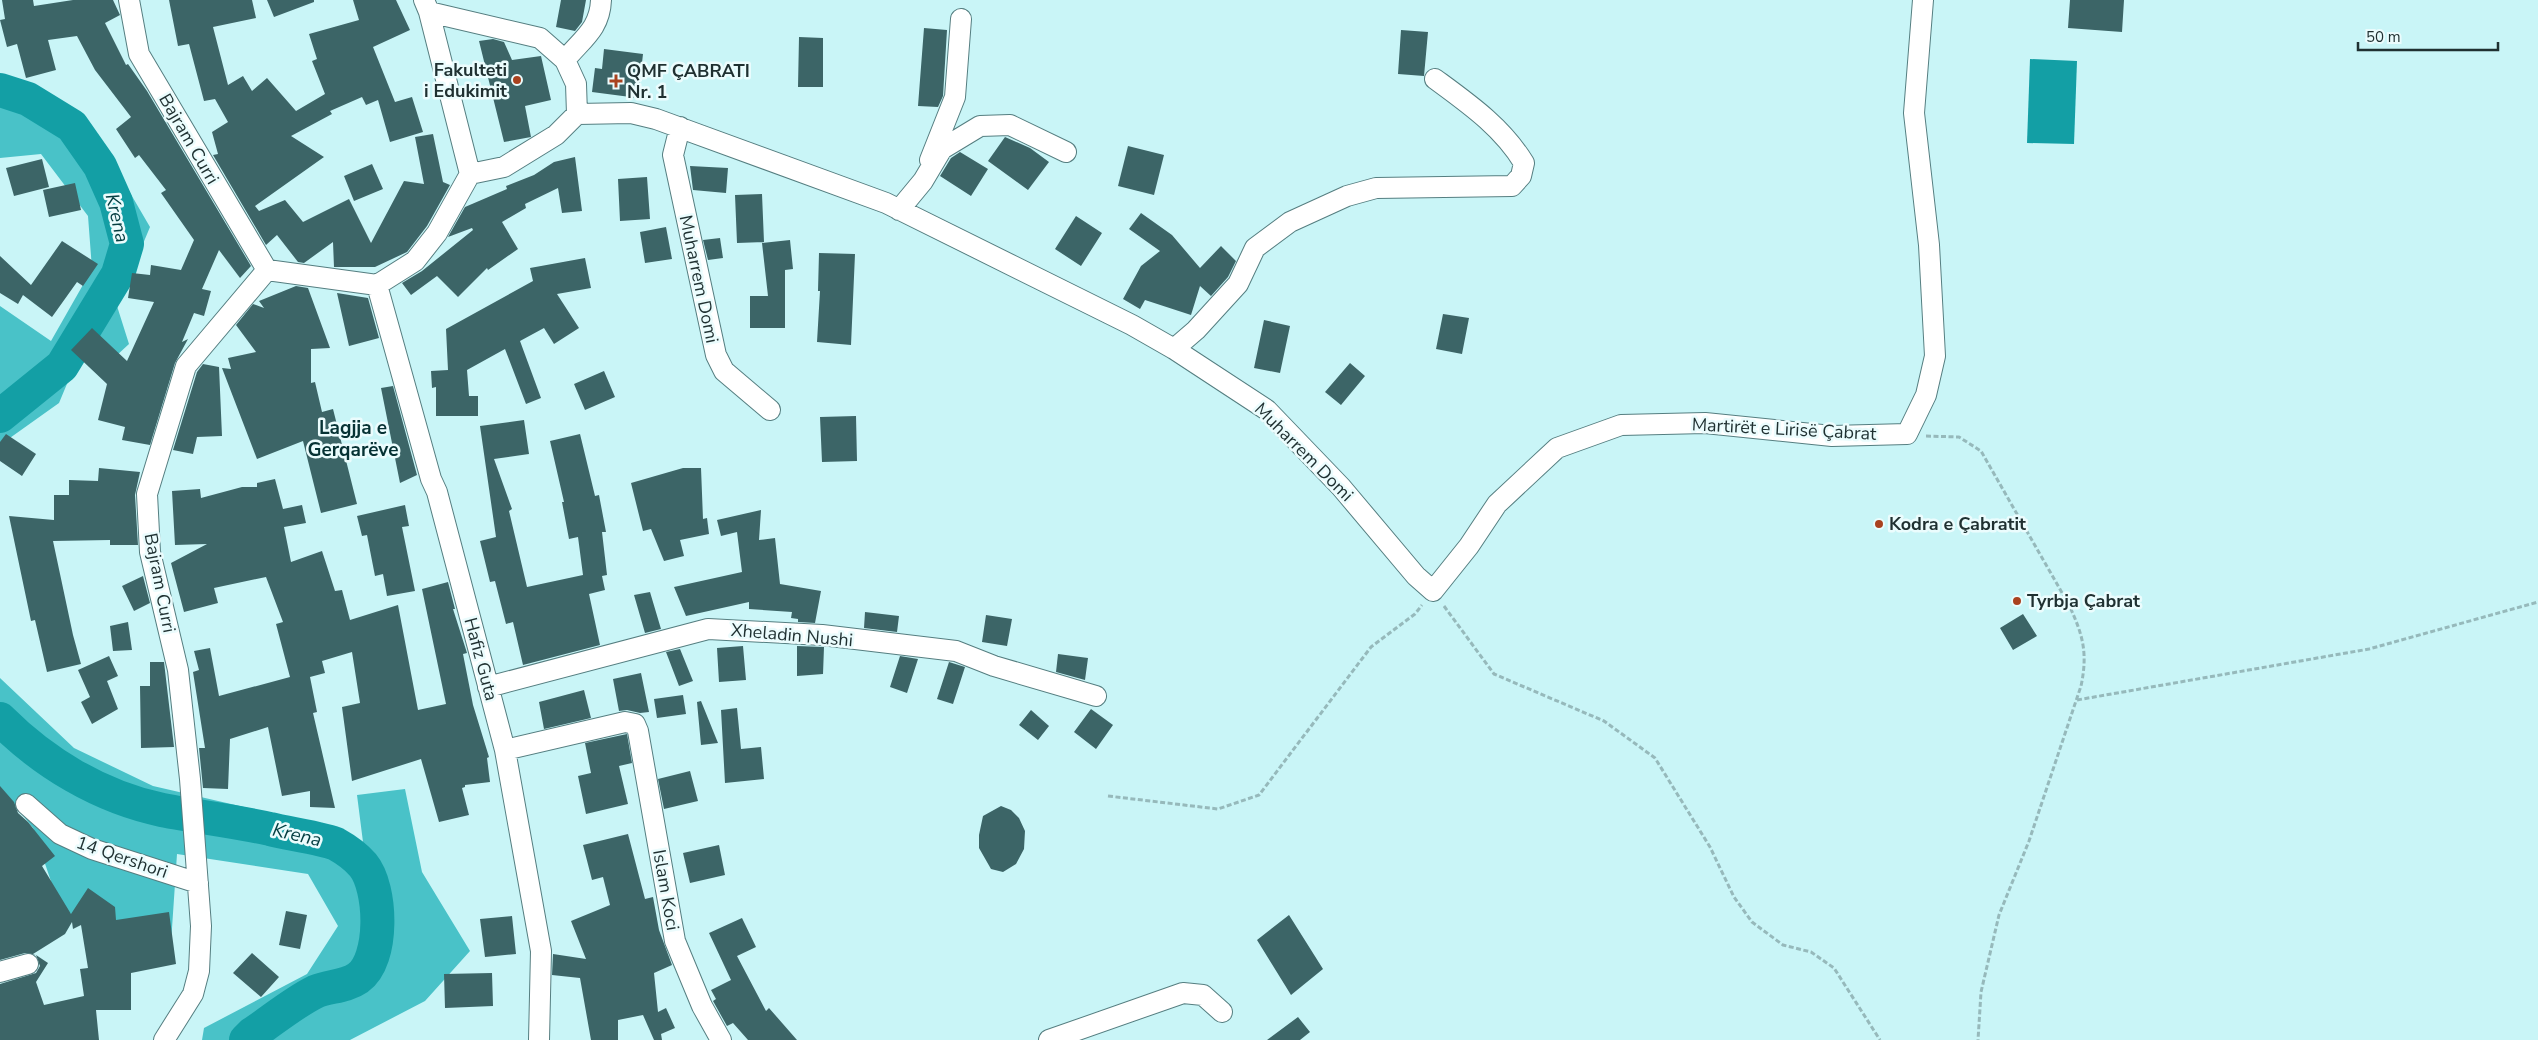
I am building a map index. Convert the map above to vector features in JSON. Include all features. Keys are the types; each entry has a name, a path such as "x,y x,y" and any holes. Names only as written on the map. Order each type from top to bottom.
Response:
{"street":[{"name":"Bajram Curri","path":"129,0 139,54 267,270 186,366 148,494 150,552 178,670 190,779 201,926 199,971 193,994 164,1040"},
{"path":"565,60 593,30 600,15 601,0"},
{"path":"1907,434 1926,395 1935,356 1929,245 1914,113 1923,0"},
{"path":"267,270 377,285 415,261 437,234 470,174 426,6"},
{"path":"426,6 540,38 565,60 576,84 577,114 556,136 504,167 470,174"},
{"path":"923,181 956,97 961,19"},
{"path":"1174,348 1196,330 1238,284 1255,248 1290,222 1347,196 1376,188 1512,186 1521,176 1524,163 1511,142 1492,122 1435,79"},
{"name":"Muharrem Domi","path":"577,114 631,113 680,127 899,210 1079,297 1174,348 1267,410 1341,487 1416,576 1433,591"},
{"path":"899,210 923,181 942,149 980,126 1010,126 1066,152"},
{"name":"Muharrem Domi","path":"680,127 674,155 716,355 724,371 770,410"},
{"name":"Hafiz Guta","path":"377,285 431,479 437,492 506,750 541,951 539,1040"},
{"name":"Martirët e Lirisë Çabrat","path":"1433,591 1470,546 1497,504 1557,448 1621,425 1705,423 1832,436 1907,434"},
{"name":"Xheladin Nushi","path":"488,687 708,628 822,635 956,651 994,666 1096,696"},
{"name":"Islam Koci","path":"506,750 625,722 635,724 638,732 675,941 702,1006 721,1040"},
{"name":"14 Qershori","path":"26,804 60,834 92,850 198,875"},
{"path":"0,972 28,964"},
{"path":"1049,1040 1183,993 1203,995 1222,1012"}],"path":[{"path":"1907,434 1959,438 1981,451 2069,605 2081,631 2086,663 2077,700 2029,841 1999,916 1981,992 1978,1040"},
{"path":"1108,796 1218,809 1258,794 1370,647 1415,614 1433,591 1494,674 1604,721 1655,758 1710,847 1734,897 1752,922 1783,945 1812,952 1834,968 1880,1040"},
{"path":"2077,700 2369,649 2538,602"}],"shaded area":[{"path":"2030,59 2077,61 2074,144 2027,143"},
{"path":"0,80 44,92 101,143 150,227 117,306 129,344 116,356 91,343 69,379 59,403 0,445 0,306 51,341 92,269 88,216 41,154 0,158"},
{"path":"0,678 74,748 153,786 257,810 363,842 357,795 405,789 422,872 470,951 425,1001 350,1040 202,1040 204,1028 307,974 338,926 308,874 177,854 171,943 61,911 33,828 0,787"}],"building":[{"path":"2,0 33,0 34,6 73,0 113,0 120,15 105,23 126,65 128,64 147,91 251,266 240,278 219,250 202,289 211,291 204,316 194,313 182,342 188,339 175,363 150,445 122,440 125,427 98,420 107,384 71,350 92,328 127,361 154,302 128,298 132,273 150,275 151,265 181,270 194,240 161,193 166,190 139,155 135,158 116,129 131,117 95,70 77,36 48,40 56,70 26,78 17,44 7,47 0,20 5,19"},
{"path":"169,0 252,0 256,18 213,27 228,85 243,76 252,91 267,78 296,111 325,94 312,61 317,59 309,34 359,20 353,0 396,0 410,30 373,47 395,102 412,97 423,132 390,142 378,100 366,105 362,97 330,111 332,114 291,136 324,157 255,206 259,211 285,200 303,222 349,199 371,243 404,181 424,184 415,137 433,134 443,182 450,185 427,226 407,252 375,267 334,267 333,242 304,263 298,262 277,235 266,245 213,155 218,154 212,132 228,122 215,99 204,101 189,44 178,46"},
{"path":"267,0 314,0 314,2 274,17"},
{"path":"561,0 586,0 582,22 575,31 556,27"},
{"path":"2070,0 2124,0 2122,32 2068,28"},
{"path":"924,28 947,30 943,96 938,107 918,106"},
{"path":"1401,30 1428,32 1424,76 1398,74"},
{"path":"799,37 823,38 823,87 798,87"},
{"name":"Fakulteti i Edukimit","path":"493,39 504,42 512,60 541,56 551,100 525,106 531,137 504,142 479,41"},
{"name":"QMF ÇABRATI Nr. 1","path":"604,49 643,54 638,98 592,92 595,68 602,69"},
{"path":"1005,137 1030,148 1049,162 1028,190 988,161"},
{"path":"1128,146 1164,155 1154,195 1118,186"},
{"path":"960,152 988,169 971,196 940,176 951,158"},
{"path":"575,157 582,211 562,213 558,188 525,204 526,208 502,222 518,249 488,270 487,268 458,297 437,276 411,295 402,283 422,271 473,230 472,228 448,237 465,207 507,189 506,186 534,175 554,162"},
{"path":"42,159 49,187 14,196 6,168"},
{"path":"372,164 383,189 354,201 344,176"},
{"path":"690,166 728,168 726,193 693,190"},
{"path":"647,177 650,219 620,221 618,179"},
{"path":"75,183 81,210 49,217 43,190"},
{"path":"762,194 764,242 737,243 735,195"},
{"path":"1141,213 1172,235 1200,268 1221,246 1236,261 1228,277 1211,296 1200,286 1191,315 1145,300 1140,309 1123,299 1141,266 1160,251 1129,229"},
{"path":"1076,216 1102,233 1081,266 1055,249"},
{"path":"666,227 672,259 645,263 640,232"},
{"path":"720,238 723,258 708,260 703,240"},
{"path":"790,240 793,269 785,270 785,328 750,328 750,296 768,296 762,243"},
{"path":"62,241 98,264 83,286 77,282 52,317 23,295 18,304 0,293 0,256 31,285"},
{"path":"819,253 855,254 851,345 817,342 820,291 818,291"},
{"path":"585,258 591,288 557,294 579,328 554,344 544,328 520,341 541,398 526,404 505,349 467,370 469,396 478,396 478,416 436,416 436,387 432,388 431,371 448,370 446,329 533,281 530,268"},
{"path":"296,286 308,288 330,348 311,349 311,383 315,382 322,412 333,409 357,504 321,513 303,441 257,459 222,368 231,369 228,358 256,352 236,325 253,304 264,308 259,301"},
{"path":"337,293 368,298 379,338 349,346"},
{"path":"1443,314 1469,318 1462,354 1436,349"},
{"path":"1264,320 1290,326 1280,373 1254,368"},
{"path":"1350,363 1365,376 1341,405 1325,392"},
{"path":"203,364 219,367 222,436 197,437 193,454 173,450 197,372"},
{"path":"604,371 615,397 585,410 574,384"},
{"path":"393,386 417,475 400,483 381,388"},
{"path":"856,416 857,461 822,462 820,417"},
{"path":"524,420 529,454 494,459 512,509 509,511 527,587 583,575 578,537 569,539 562,502 564,502 550,441 580,434 595,496 599,495 606,532 602,532 607,575 602,576 605,590 589,594 600,645 523,665 513,622 506,624 495,581 490,582 480,541 496,537 480,426"},
{"path":"6,434 36,454 22,476 0,461 0,442"},
{"path":"99,468 140,472 135,495 138,545 110,545 110,540 53,541 81,664 47,672 35,620 31,621 9,516 54,520 54,495 69,495 69,480 98,481"},
{"path":"683,468 701,468 703,519 707,518 709,534 680,540 684,556 664,561 651,529 643,531 631,483"},
{"path":"275,479 283,509 302,505 306,523 284,527 291,562 322,551 335,591 342,590 350,620 398,605 418,710 446,704 422,589 448,582 455,609 453,609 467,653 463,654 473,705 489,757 487,758 490,782 465,785 462,788 469,815 439,822 421,759 352,781 342,707 360,703 352,652 322,661 325,673 310,677 317,712 313,713 335,808 310,807 310,791 282,796 268,727 230,739 228,789 203,788 199,748 205,748 193,672 199,670 194,651 210,648 219,696 290,677 276,624 283,622 266,577 214,588 218,603 184,612 171,563 207,544 175,545 172,491 200,489 201,498 242,487 257,487 257,483"},
{"path":"405,505 409,526 402,527 415,591 387,596 383,574 375,576 367,535 362,536 357,516"},
{"path":"761,510 759,540 775,538 780,584 821,591 815,623 798,622 798,619 791,618 792,612 749,609 749,602 686,616 674,587 742,572 737,532 721,536 717,520"},
{"path":"143,576 150,603 134,611 122,586"},
{"path":"650,592 661,629 645,633 634,595"},
{"path":"865,612 899,616 897,632 864,628"},
{"path":"2023,614 2037,636 2013,650 2000,628"},
{"path":"986,615 1012,619 1007,646 982,642"},
{"path":"128,622 132,650 113,651 110,626"},
{"path":"743,646 746,680 719,682 717,648"},
{"path":"797,646 824,647 823,674 797,676"},
{"path":"680,649 693,681 679,686 666,652"},
{"path":"1058,654 1088,658 1085,680 1056,672"},
{"path":"109,656 118,676 107,681 118,709 92,724 81,702 90,697 78,670"},
{"path":"900,656 918,659 907,693 890,687"},
{"path":"150,662 164,662 174,747 141,748 140,686 150,686"},
{"path":"949,662 965,667 953,704 937,699"},
{"path":"641,673 649,712 619,711 613,679"},
{"path":"584,690 591,718 544,729 539,702"},
{"path":"683,695 686,714 657,718 654,699"},
{"path":"701,701 718,743 701,745 697,702"},
{"path":"737,708 741,749 761,747 764,779 725,783 721,710"},
{"path":"1091,709 1113,725 1096,749 1074,732"},
{"path":"1031,710 1049,726 1038,740 1019,725"},
{"path":"627,734 632,763 619,766 628,804 586,814 578,776 591,773 585,743"},
{"path":"690,771 698,801 664,809 658,779"},
{"path":"0,786 14,802 18,813 28,822 55,856 42,866 71,914 88,888 115,907 116,920 169,912 176,964 131,973 131,1010 96,1010 99,1040 0,1040 0,984 36,973 40,966 36,955 25,953 0,960","holes":["72,922 73,929 81,925 88,968 80,969 84,996 44,1005 36,982 48,963 33,954 65,934"]},
{"path":"1001,806 1011,810 1019,818 1025,831 1024,849 1016,864 1003,872 991,869 979,848 979,835 983,816"},
{"path":"628,834 645,899 653,897 659,930 672,965 654,973 658,1012 666,1008 675,1028 661,1034 662,1040 654,1040 643,1015 618,1020 618,1040 591,1040 580,978 552,975 553,954 586,959 571,921 610,905 603,877 592,880 583,845"},
{"path":"719,845 725,875 690,883 683,853"},
{"path":"286,911 307,915 300,949 279,945"},
{"path":"1289,915 1323,969 1291,995 1257,940"},
{"path":"512,916 516,954 485,957 480,919"},
{"path":"742,918 756,947 737,956 766,1011 769,1008 797,1040 748,1040 733,1023 727,1026 713,1001 716,999 711,990 731,980 709,933"},
{"path":"252,953 279,977 261,997 233,973"},
{"path":"492,973 493,1006 445,1008 444,974"},
{"path":"1298,1017 1310,1032 1300,1040 1267,1040"}],"waterway":[{"name":"Krena","path":"0,90 28,99 72,126 100,166 116,202 127,244 118,274 62,366 0,416"},
{"name":"Krena","path":"0,719 54,764 95,787 117,796 162,810 256,826 331,842 347,851 363,865 374,890 377,906 376,940 366,969 353,981 320,990 307,996 246,1040"}],"place":[{"name":"Fakulteti i Edukimit","path":"517,80"},
{"name":"QMF ÇABRATI Nr. 1","path":"616,81"},
{"name":"Kodra e Çabratit","path":"1879,524"},
{"name":"Tyrbja Çabrat","path":"2017,601"}],"district":[{"name":"Lagjja e Gerqarëve","path":"353,439"}]}
